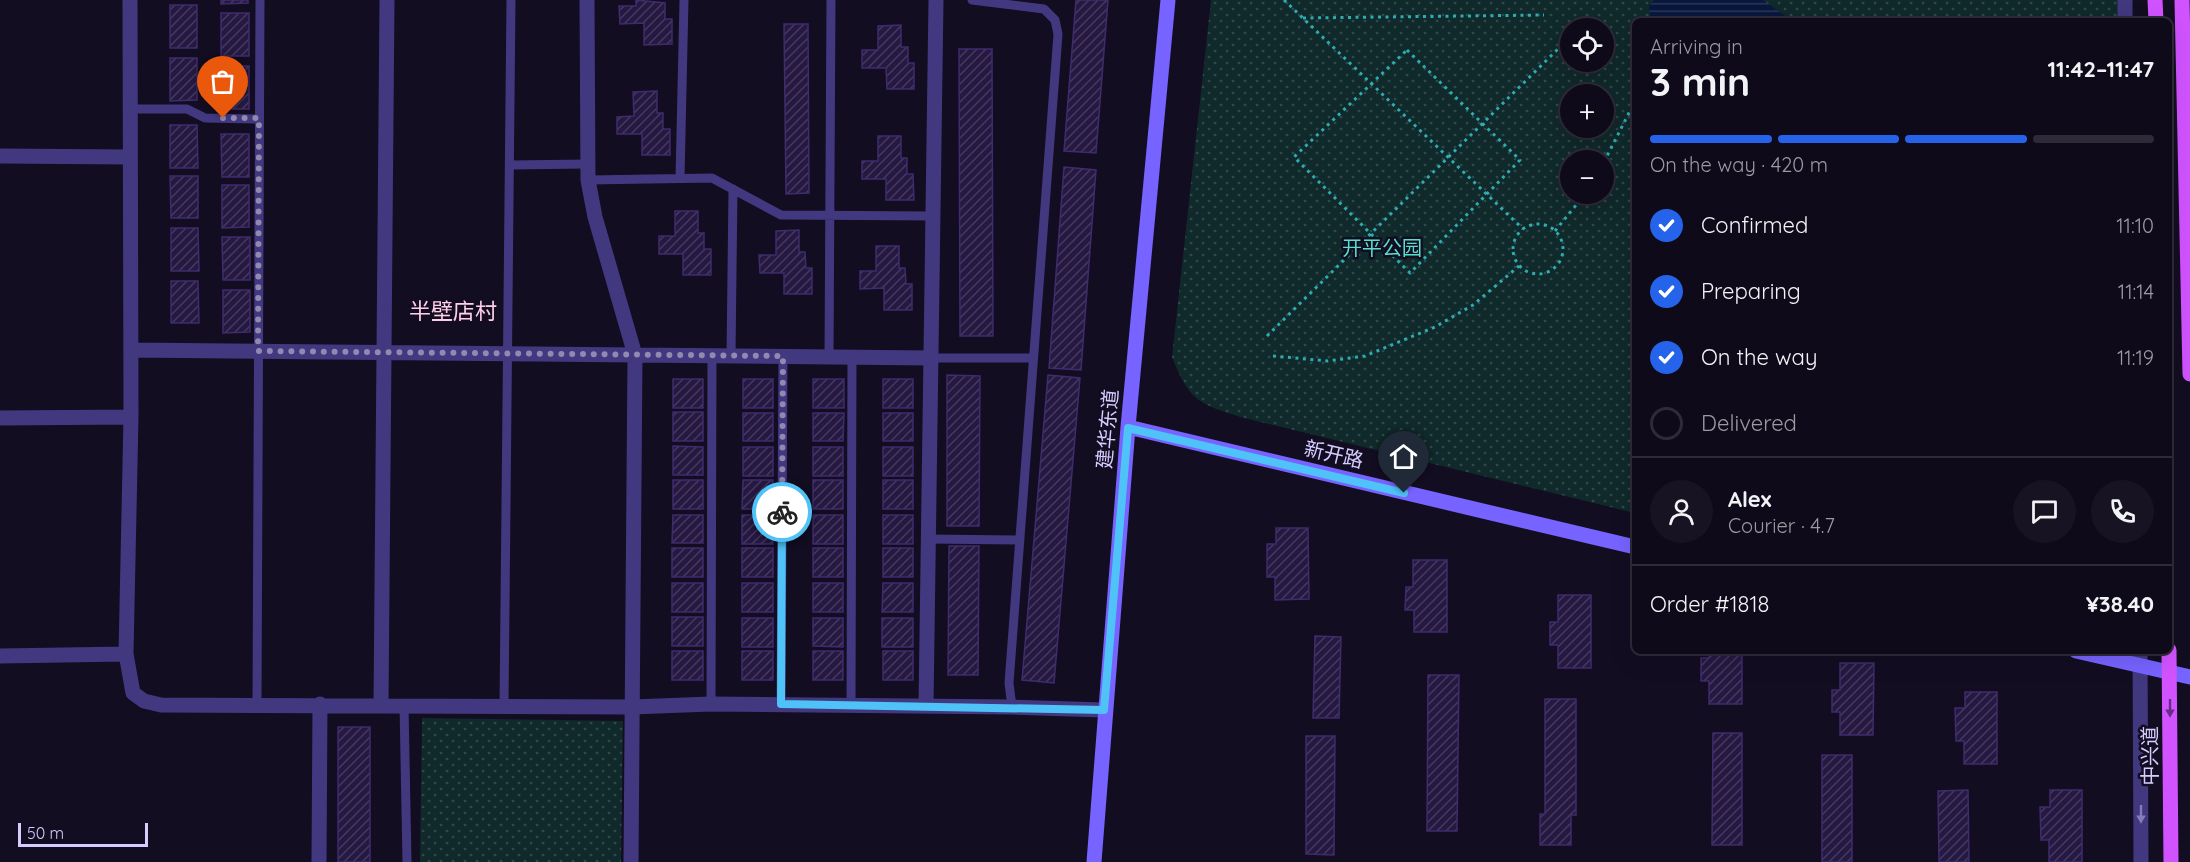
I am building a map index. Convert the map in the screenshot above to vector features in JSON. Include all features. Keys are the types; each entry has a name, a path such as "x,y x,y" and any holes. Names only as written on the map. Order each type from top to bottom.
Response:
{"main road":[{"name":"建华东道","path":"1094,862 1104,710 1128,428 1168,0"},
{"path":"2155,0 2156,18"},
{"path":"2182,0 2190,374"},
{"name":"新开路","path":"1128,428 1632,546"},
{"path":"2100,654 2140,659 2169,673 2190,677"},
{"name":"中兴道","path":"2169,654 2171,862"}],"street":[{"path":"130,0 131,417 126,654 133,693 144,701 161,705 632,707 781,704 1104,710"},
{"path":"381,705 387,0"},
{"path":"587,0 586,164 588,180 595,217 635,355 631,862"},
{"path":"926,706 936,0"},
{"path":"2125,0 2125,18"},
{"path":"0,156 130,157"},
{"path":"131,350 931,358"},
{"path":"0,418 131,417"},
{"path":"0,656 126,654"},
{"path":"2140,659 2141,862"},
{"path":"319,862 320,704"}],"lane":[{"path":"257,704 260,0"},
{"path":"504,706 510,354 512,0"},
{"path":"681,178 684,0"},
{"path":"829,357 831,0"},
{"path":"972,0 1044,9 1055,20 1058,34 1009,683 1012,707"},
{"path":"130,109 187,109 205,118 259,118"},
{"path":"511,165 586,164"},
{"path":"588,180 712,178 781,215 933,216"},
{"path":"731,356 733,189"},
{"path":"711,704 712,356"},
{"path":"781,704 783,356"},
{"path":"851,705 852,357"},
{"path":"931,358 1032,358"},
{"path":"928,539 1020,540"},
{"path":"404,705 407,862"}],"path":[{"path":"1284,0 1523,229"},
{"path":"1302,18 1544,15"},
{"path":"1267,336 1558,49"},
{"path":"1407,50 1520,160 1410,273 1294,157 1371,84 1407,50"},
{"path":"1610,150 1632,107"},
{"path":"1555,231 1577,204"},
{"path":"1539,224 1555,231 1560,237 1563,253 1555,267 1541,274 1525,271 1519,266 1513,250 1514,242 1523,229 1539,224"},
{"path":"1273,356 1328,361 1365,356 1435,327 1473,305 1519,266"}],"green space":[{"name":"开平公园","path":"1211,0 2124,0 2124,18 1632,18 1632,512 1244,418 1206,404 1198,399 1185,384 1172,357"},
{"path":"422,718 623,721 621,862 420,862"}],"water":[{"path":"1654,0 1763,0 1788,18 1651,18 1649,6"}],"building":[{"path":"221,0 248,0 248,3 221,4"},
{"path":"636,0 665,3 665,19 672,19 672,44 644,45 644,23 620,24 619,6 636,6"},
{"path":"1076,0 1108,0 1096,153 1064,151"},
{"path":"170,5 197,5 197,48 170,48"},
{"path":"221,13 249,13 249,56 221,56"},
{"path":"784,24 808,24 809,193 786,194"},
{"path":"901,25 901,47 908,47 908,63 914,63 914,89 887,89 886,68 862,68 862,50 878,50 878,26"},
{"path":"959,49 992,49 993,336 960,336"},
{"path":"170,58 197,58 197,100 170,101"},
{"path":"249,66 249,109 221,109 221,67"},
{"path":"657,91 657,113 663,113 663,129 670,129 670,155 642,155 642,134 617,134 617,117 634,116 633,92"},
{"path":"170,125 197,125 198,168 170,168"},
{"path":"221,134 249,134 249,177 222,177"},
{"path":"878,136 901,136 901,158 907,158 907,174 913,174 914,200 886,200 886,179 862,179 862,161 878,161"},
{"path":"1064,167 1096,170 1081,370 1049,368"},
{"path":"170,176 198,176 198,218 171,218"},
{"path":"222,185 249,185 249,227 222,228"},
{"path":"675,211 698,211 698,233 704,233 704,249 711,249 711,275 683,275 683,254 659,254 659,236 675,236"},
{"path":"171,228 198,228 199,271 171,271"},
{"path":"799,230 799,252 805,252 806,268 812,268 812,294 784,294 784,273 760,273 759,255 776,255 776,231"},
{"path":"222,237 250,237 250,280 223,280"},
{"path":"876,246 899,246 899,268 905,268 906,284 912,284 912,310 884,310 884,288 860,289 860,271 876,271"},
{"path":"171,281 198,281 199,323 171,323"},
{"path":"223,290 250,290 250,332 223,333"},
{"path":"947,375 980,376 979,526 947,526"},
{"path":"1048,375 1080,378 1054,683 1022,680"},
{"path":"673,379 703,379 703,408 673,408"},
{"path":"743,379 773,379 773,408 743,408"},
{"path":"813,379 844,379 844,408 813,408"},
{"path":"883,379 913,379 913,408 883,408"},
{"path":"673,412 703,412 703,441 673,441"},
{"path":"743,413 773,413 773,441 743,441"},
{"path":"813,413 844,413 843,441 813,441"},
{"path":"883,413 913,413 913,441 883,441"},
{"path":"673,446 703,447 703,475 673,475"},
{"path":"743,447 773,447 773,476 743,476"},
{"path":"813,447 843,447 843,476 813,476"},
{"path":"883,447 913,447 913,476 883,476"},
{"path":"673,480 703,480 703,509 673,509"},
{"path":"743,480 773,480 773,509 742,509"},
{"path":"813,480 843,480 843,509 813,509"},
{"path":"883,480 913,480 913,509 883,509"},
{"path":"673,515 703,515 703,543 672,543"},
{"path":"742,515 773,515 773,544 742,544"},
{"path":"813,515 843,515 843,544 813,544"},
{"path":"883,515 913,515 913,544 883,544"},
{"path":"1276,528 1308,528 1309,599 1275,600 1275,577 1267,577 1267,544 1276,544"},
{"path":"949,546 979,546 978,675 948,675"},
{"path":"672,548 703,548 703,577 672,577"},
{"path":"742,548 773,548 773,577 742,577"},
{"path":"813,548 843,548 843,577 813,577"},
{"path":"883,548 913,548 913,577 883,577"},
{"path":"1413,560 1447,560 1447,632 1414,632 1414,610 1405,610 1406,587 1413,587"},
{"path":"672,583 703,583 703,612 672,612"},
{"path":"742,583 773,583 773,612 742,612"},
{"path":"813,583 843,583 843,612 813,612"},
{"path":"883,583 913,583 913,612 882,612"},
{"path":"1558,595 1591,595 1591,668 1558,668 1558,645 1550,645 1550,622 1558,622"},
{"path":"672,617 703,617 703,646 672,646"},
{"path":"742,618 773,618 773,647 742,647"},
{"path":"813,618 843,618 843,647 813,646"},
{"path":"882,618 913,618 913,647 882,647"},
{"path":"1315,636 1341,637 1339,718 1313,718"},
{"path":"672,651 703,651 703,680 672,680"},
{"path":"742,651 773,651 773,680 742,680"},
{"path":"813,651 843,651 843,680 813,680"},
{"path":"883,651 913,651 913,680 883,680"},
{"path":"1709,654 1742,654 1742,704 1709,704 1709,681 1701,681 1701,658 1709,658"},
{"path":"1840,663 1874,663 1873,735 1840,735 1840,712 1832,712 1832,690 1840,690"},
{"path":"1428,675 1459,675 1457,831 1427,831"},
{"path":"1965,692 1997,692 1997,764 1964,764 1964,741 1956,741 1955,708 1965,708"},
{"path":"1545,699 1576,699 1576,815 1571,815 1571,845 1540,845 1540,814 1545,814"},
{"path":"338,727 370,727 370,862 338,862"},
{"path":"1713,733 1742,733 1742,845 1712,845"},
{"path":"1306,736 1335,736 1334,855 1306,854"},
{"path":"1822,755 1852,755 1852,862 1822,862"},
{"path":"1968,790 1969,862 1939,862 1938,791"},
{"path":"2050,790 2082,790 2082,862 2049,862 2049,840 2041,840 2040,807 2050,807"}],"way so far":[{"path":"223,118 259,118 258,351 783,356 782,512"}],"district":[{"name":"半壁店村","path":"453,311"}],"route":[{"path":"782,512 781,704 1104,710 1128,428 1404,493"}]}
